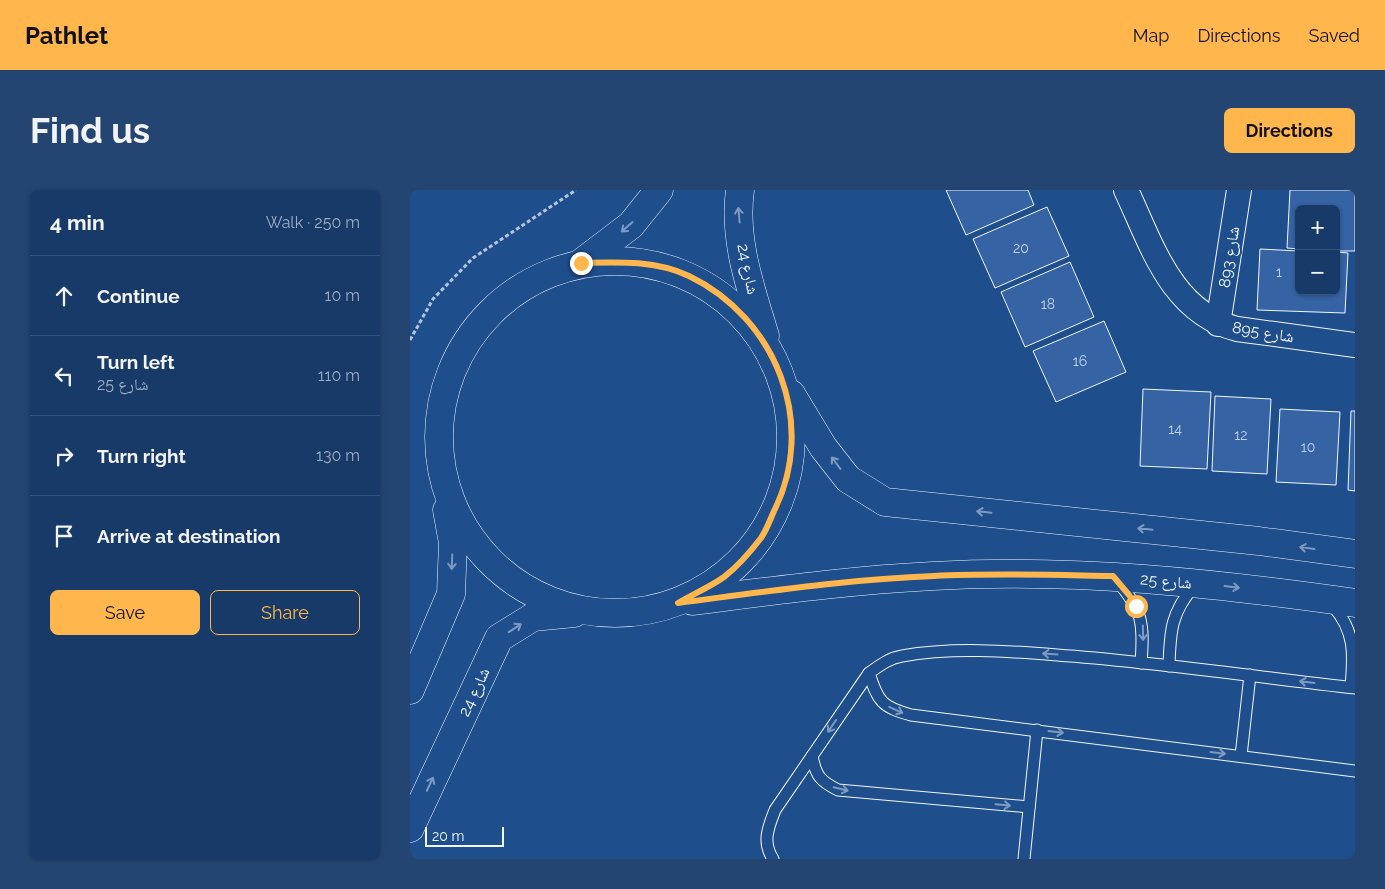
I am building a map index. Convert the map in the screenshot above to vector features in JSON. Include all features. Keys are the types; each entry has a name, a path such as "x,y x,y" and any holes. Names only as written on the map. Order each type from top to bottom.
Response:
{"street":[{"path":"410,690 451,594 453,543 442,479 438,422 451,366 482,318 527,283 581,263 631,225 659,190"},
{"name":"شارع 24","path":"740,190 738,206 743,261 768,347"},
{"name":"شارع 895","path":"1126,190 1172,284 1189,304 1218,324 1237,329 1355,345"},
{"name":"شارع 893","path":"1218,324 1239,190"},
{"path":"581,263 636,261 688,276 734,305 768,347 785,384 823,447 848,479 886,502 1259,541 1355,554"},
{"path":"442,479 461,526 492,566 535,596 583,612 631,614 678,603 725,576 762,537 785,489 793,436 785,384"},
{"name":"شارع 25","path":"678,603 815,585 934,576 1113,576 1196,583 1355,604"},
{"name":"شارع 24","path":"410,828 499,638 533,617 583,612"}],"lane":[{"path":"1113,576 1129,595 1143,625 1141,663"},
{"path":"1168,666 1171,626 1175,613 1196,583"},
{"path":"774,859 767,850 767,843 775,810 869,673 884,662 901,656 953,652 1021,652 1141,663 1353,687 1354,641 1351,628 1342,614 1326,599"},
{"path":"869,673 877,697 892,710 911,716 1037,730 1355,771"},
{"path":"1241,756 1250,675"},
{"path":"1024,859 1037,730"},
{"path":"812,756 815,770 823,783 838,790 1029,807"}],"path":[{"path":"410,340 433,300 473,258 572,195 576,190"}],"building":[{"path":"946,190 1028,190 1034,205 966,235"},
{"path":"1290,190 1355,190 1355,251 1340,251 1340,205 1295,205 1295,249 1287,248"},
{"path":"1047,207 1069,256 995,288 973,239"},
{"path":"1260,249 1295,251 1295,295 1340,295 1340,252 1348,253 1345,313 1257,310"},
{"path":"1070,262 1094,317 1025,347 1001,292"},
{"path":"1104,321 1126,372 1056,402 1033,351"},
{"path":"1143,389 1211,392 1207,469 1140,466"},
{"path":"1215,396 1271,399 1267,474 1212,471"},
{"path":"1280,409 1340,412 1336,485 1276,482"},
{"path":"1351,411 1355,411 1355,491 1348,490"}],"route":[{"path":"581,263 636,261 688,276 734,305 768,347 785,384 793,436 785,489 762,537 725,576 678,603 815,585 934,576 1024,574 1113,576 1136,606"}]}
